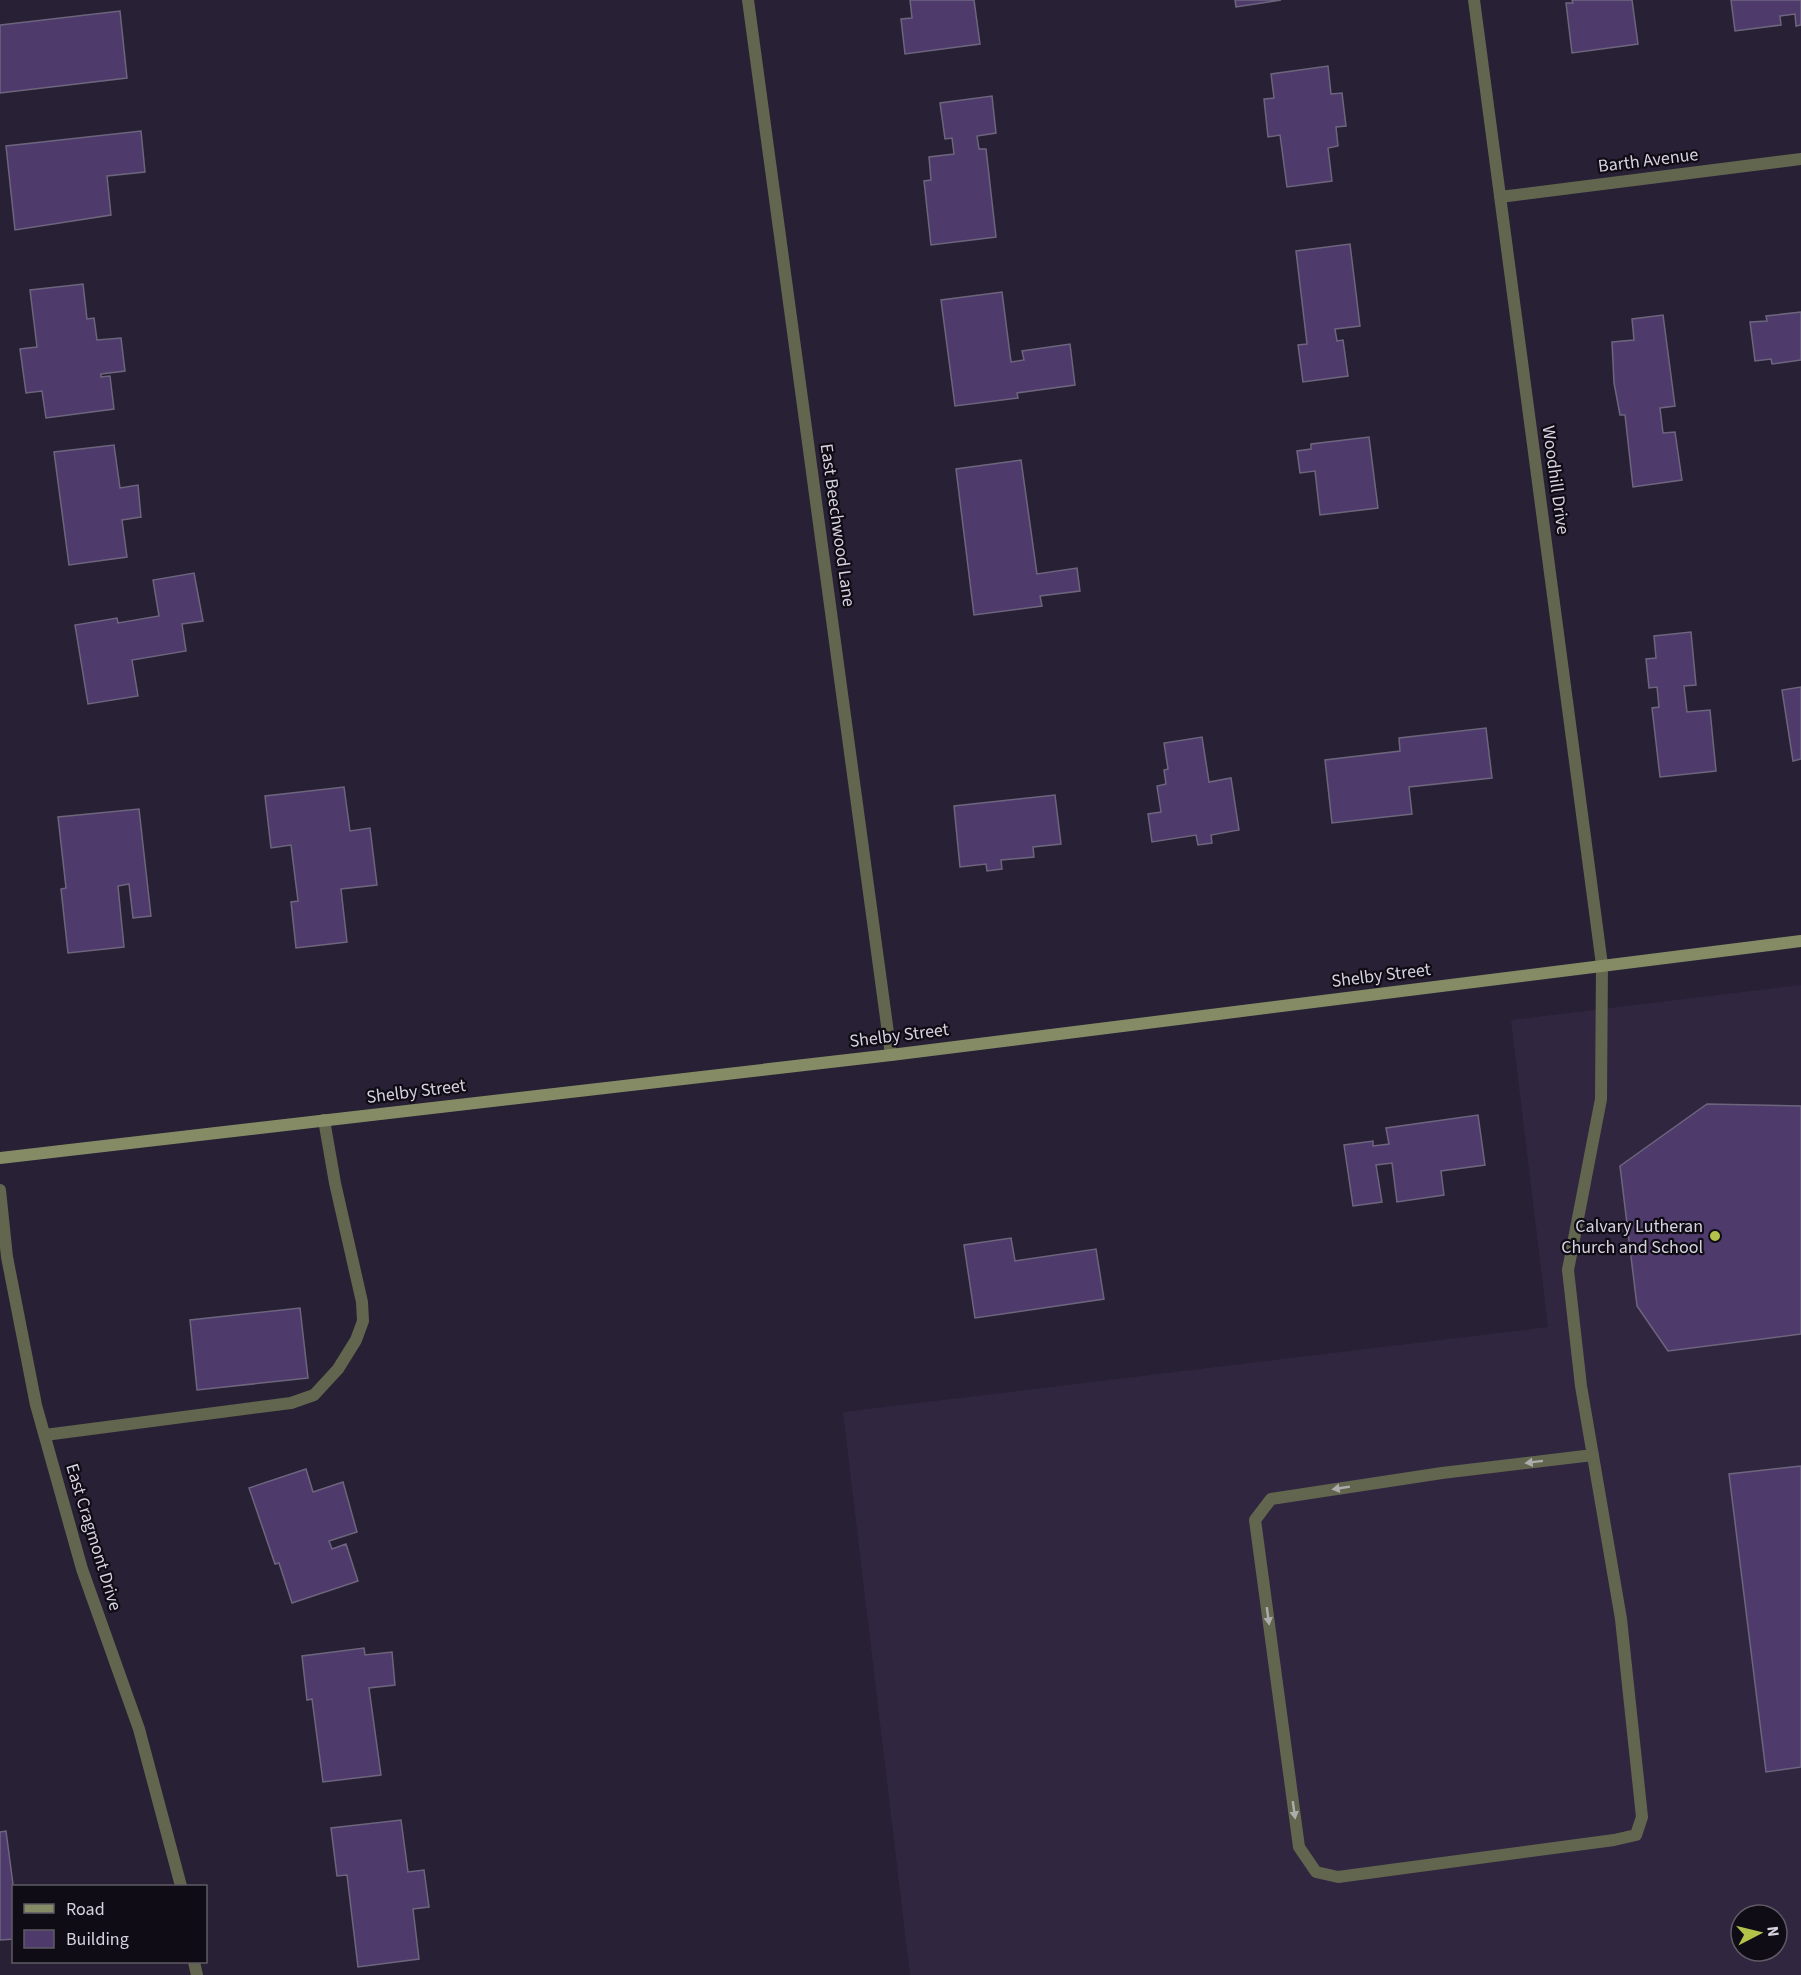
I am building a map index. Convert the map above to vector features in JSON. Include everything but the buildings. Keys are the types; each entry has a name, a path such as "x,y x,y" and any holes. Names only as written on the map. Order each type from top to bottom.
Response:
{"street":[{"name":"East Beechwood Lane","path":"748,0 891,1054"},
{"name":"Woodhill Drive","path":"1474,0 1602,965 1601,1099 1569,1270 1581,1386 1593,1455 1621,1619 1638,1761 1642,1817 1636,1835 1338,1877 1316,1872 1299,1847 1255,1520 1271,1499 1443,1473 1593,1455"},
{"name":"Barth Avenue","path":"1500,197 1801,159"},
{"name":"Shelby Street","path":"0,1158 891,1054 1801,940"},
{"path":"45,1436 291,1403 314,1395 326,1385 356,1340 363,1321 362,1302 335,1183 324,1120"},
{"name":"East Cragmont Drive","path":"0,1190 7,1257 45,1436 82,1569 139,1729 175,1856 181,1885"}],"shaded area":[{"path":"1801,985 1801,1975 910,1975 843,1412 1548,1327 1511,1020"}],"place":[{"name":"Calvary Lutheran Church and School","path":"1715,1236"}]}
